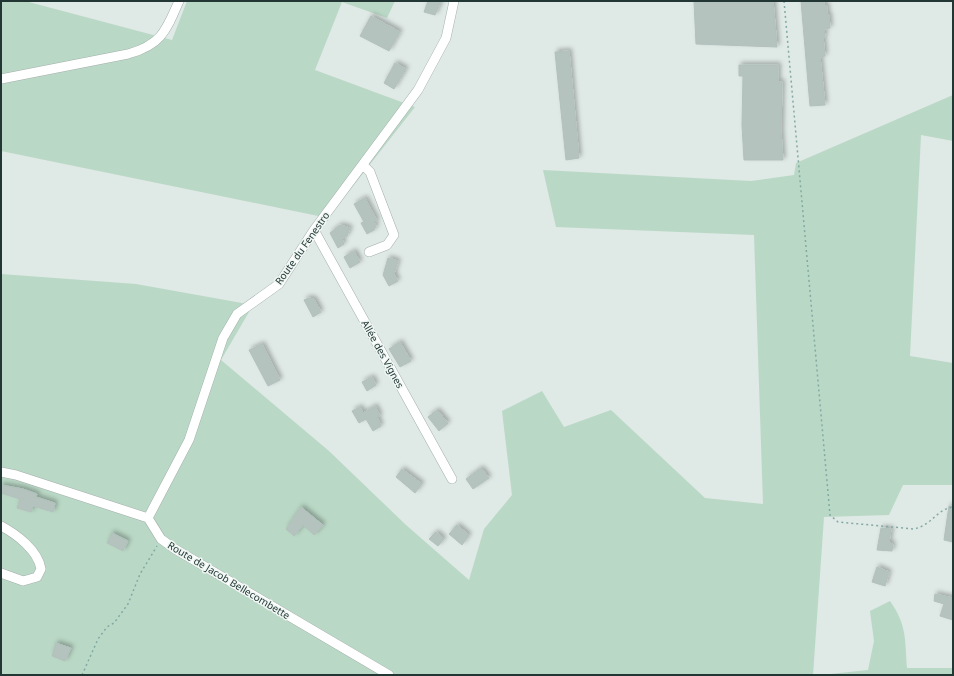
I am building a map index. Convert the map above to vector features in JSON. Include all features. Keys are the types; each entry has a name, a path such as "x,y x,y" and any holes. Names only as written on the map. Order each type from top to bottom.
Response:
{"street":[{"path":"1,80 121,56 147,49 162,37 179,1"},
{"name":"Route du Fenestro","path":"148,518 189,440 223,338 237,314 279,284 314,230 418,90 446,38 454,1"},
{"path":"363,165 370,172 394,235 387,245 369,252"},
{"name":"Allée des Vignes","path":"314,230 452,478"},
{"path":"1,472 16,474 148,518"},
{"name":"Route de Jacob Bellecombette","path":"148,518 161,539 363,661 389,675"},
{"path":"1,526 18,537 29,548 37,558 41,569 37,577 28,581 1,573"}],"path":[{"path":"784,1 830,515 838,522 914,529 924,527 943,510 953,507"},
{"path":"82,675 98,639 107,627 114,623 128,604 140,574 161,539"}],"green space":[{"path":"1,1 25,1 172,40 187,1 395,1 387,18 342,2 315,70 415,107 328,218 1,151"},
{"path":"953,95 953,141 921,135 910,356 953,363 953,485 903,485 889,515 824,517 813,675 1,675 1,274 136,284 253,305 221,360 329,451 406,525 469,580 484,529 512,495 502,411 542,391 564,427 611,410 705,498 763,504 754,235 556,227 543,170 751,181 794,175 796,163"},
{"path":"890,601 900,618 902,625 907,668 953,668 953,675 821,675 868,670 874,641 870,611"}],"building":[{"path":"428,1 441,1 435,15 424,12"},
{"path":"694,1 773,1 777,47 696,44"},
{"path":"801,1 824,1 824,6 827,6 827,15 829,15 830,28 824,29 825,37 823,37 825,56 820,57 825,105 810,106"},
{"path":"371,16 400,32 389,51 360,36"},
{"path":"569,51 579,158 566,160 555,52"},
{"path":"395,63 406,69 394,89 384,83"},
{"path":"739,65 778,65 778,82 782,82 781,132 783,160 744,160 742,125 743,76 739,76"},
{"path":"365,198 377,221 374,222 376,226 374,230 367,234 361,223 364,222 354,204"},
{"path":"340,225 350,228 347,236 342,239 344,244 338,248 330,233"},
{"path":"354,251 360,262 350,268 344,257"},
{"path":"388,258 398,261 394,274 398,281 389,286 383,275"},
{"path":"309,298 314,299 321,312 313,317 304,300"},
{"path":"400,342 411,361 400,367 389,349"},
{"path":"262,344 280,380 268,386 249,350"},
{"path":"372,377 376,385 367,391 362,382"},
{"path":"375,406 380,416 377,417 381,426 373,431 366,419 359,423 352,411 360,407 363,413"},
{"path":"437,410 448,423 439,431 428,417"},
{"path":"481,468 489,478 473,489 466,479"},
{"path":"402,469 422,484 415,493 396,477"},
{"path":"1,485 23,489 37,494 36,497 55,503 53,512 33,506 31,512 17,508 20,499 1,493"},
{"path":"949,506 953,506 953,542 944,540"},
{"path":"301,507 323,525 314,535 303,525 294,536 286,529"},
{"path":"457,525 469,535 462,545 449,534"},
{"path":"881,528 891,529 889,543 893,544 892,551 877,550"},
{"path":"436,532 444,539 438,546 429,539"},
{"path":"112,533 128,541 123,551 107,543"},
{"path":"877,567 889,572 885,586 872,582"},
{"path":"935,594 953,598 953,620 940,616 944,604 934,601"},
{"path":"56,643 71,648 65,661 52,656"}]}
